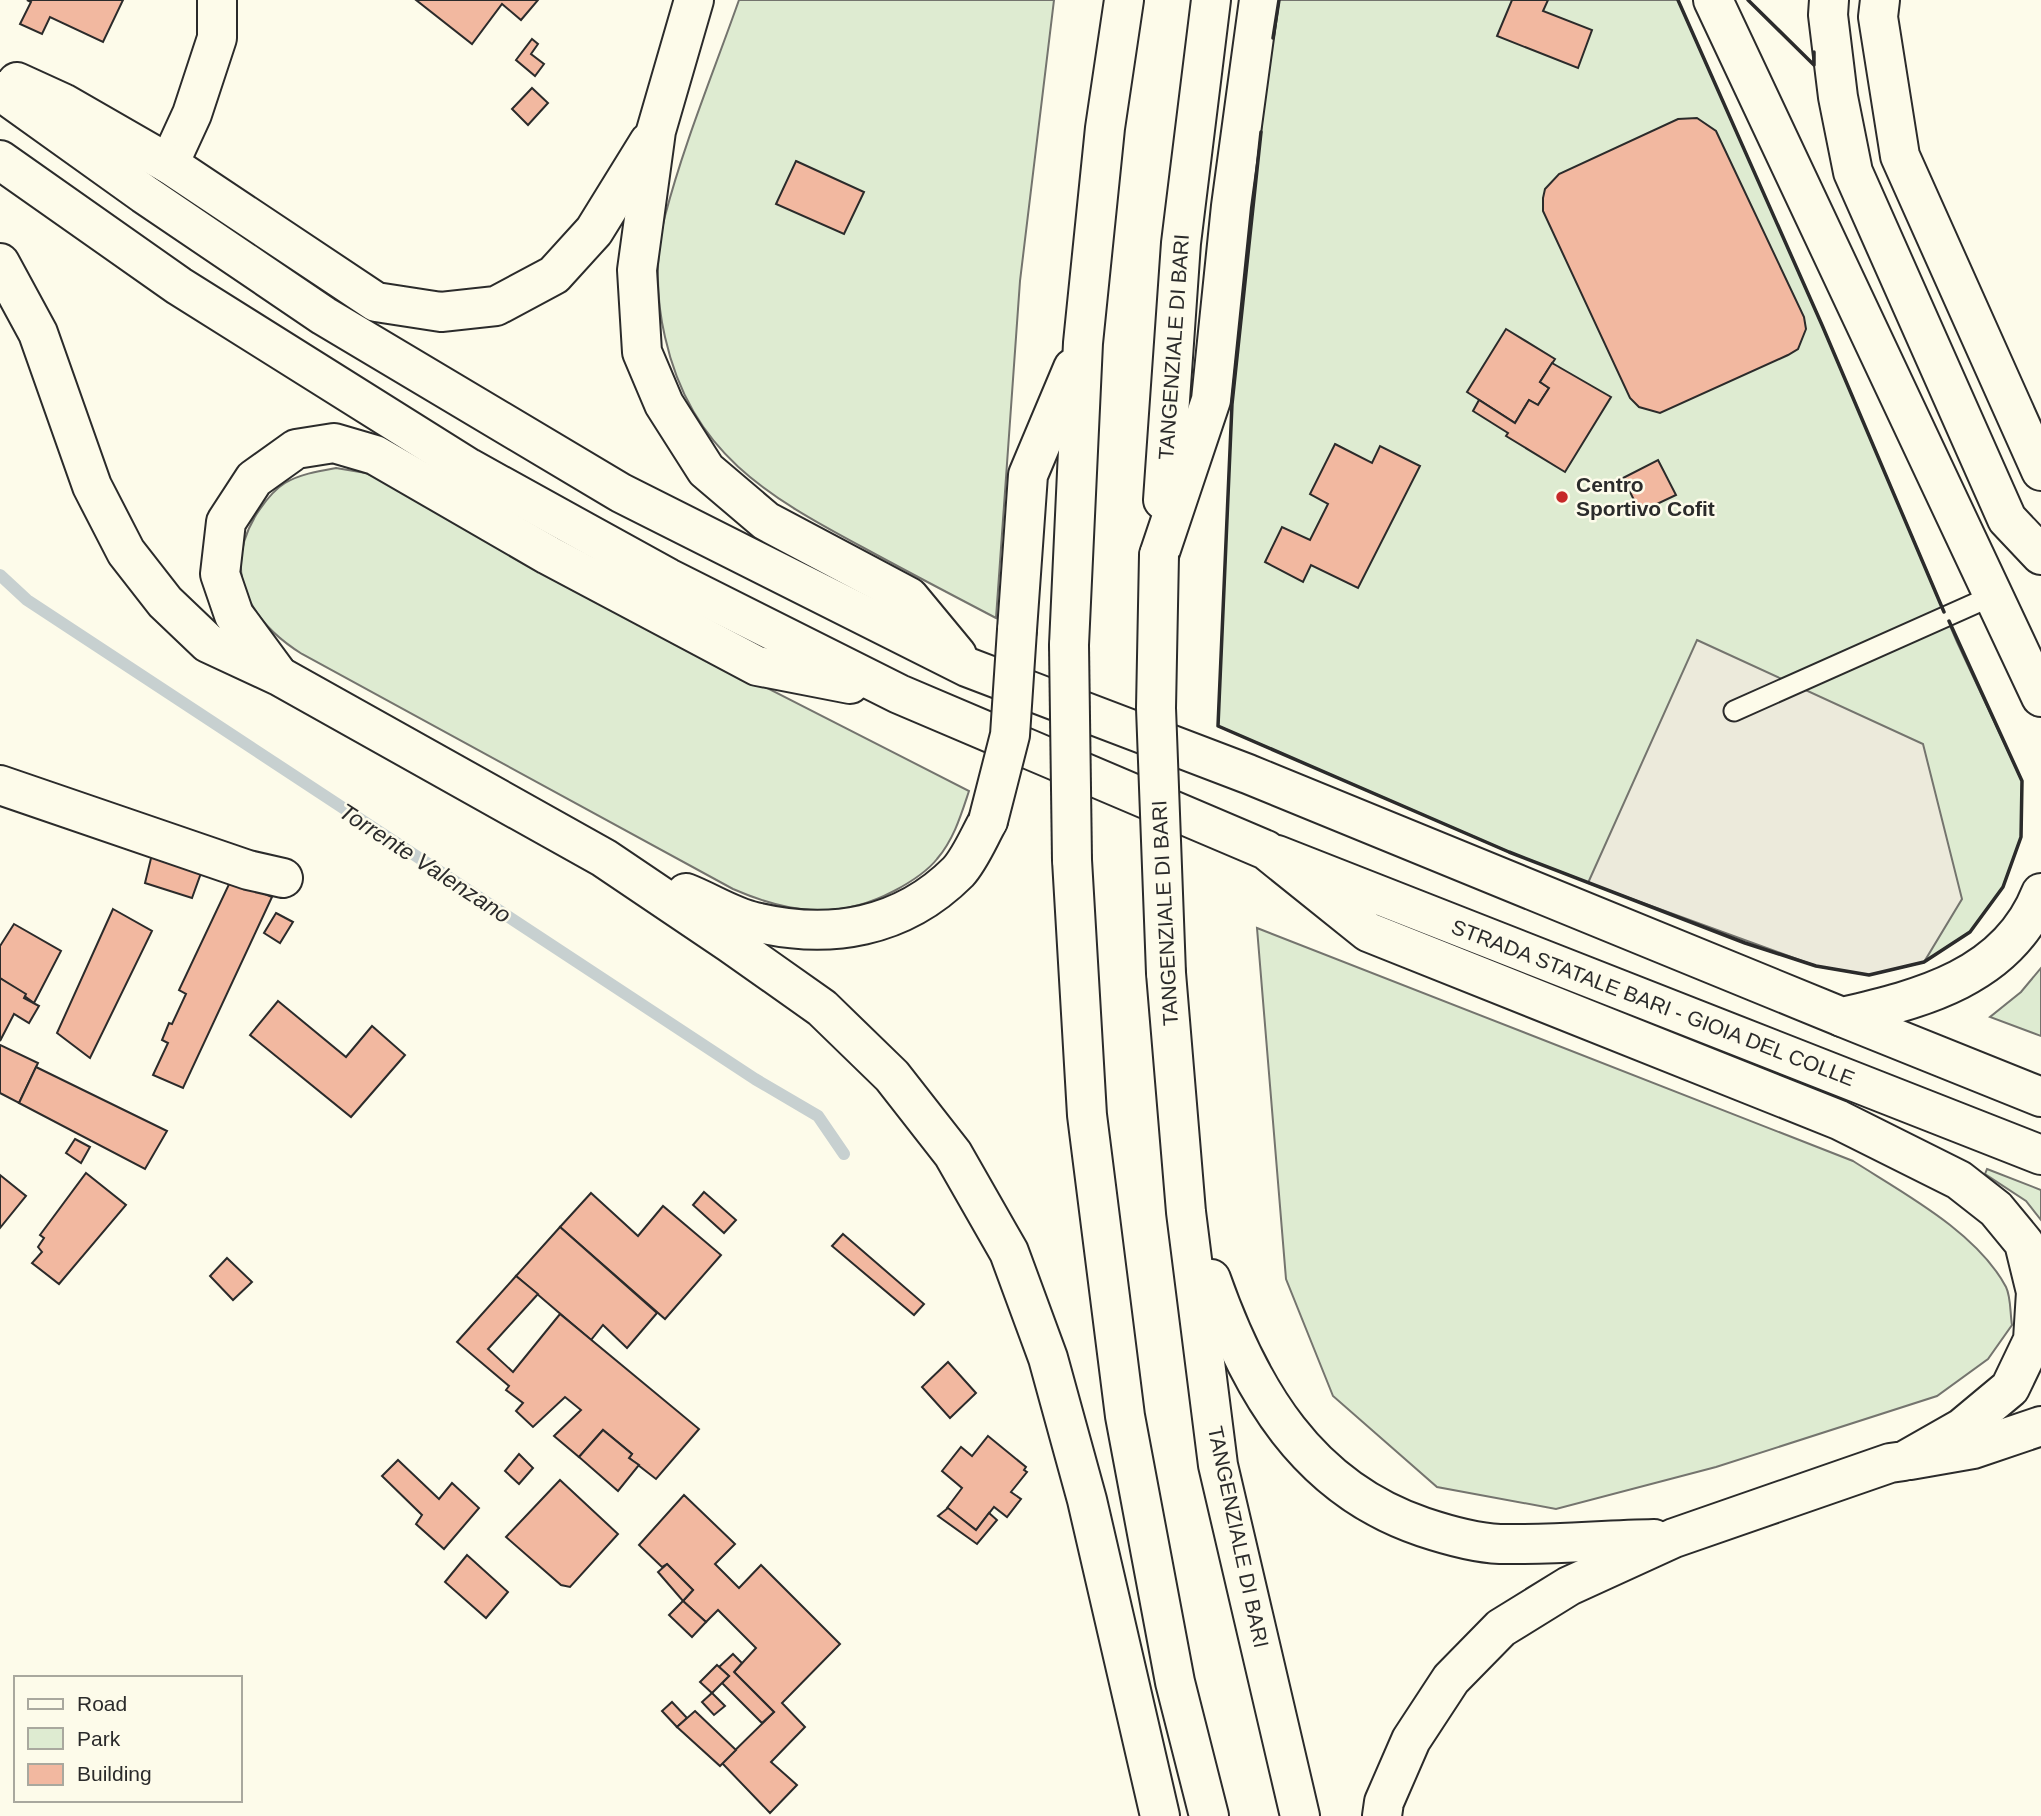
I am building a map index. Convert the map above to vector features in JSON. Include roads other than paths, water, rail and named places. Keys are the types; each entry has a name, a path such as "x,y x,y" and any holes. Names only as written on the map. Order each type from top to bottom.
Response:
{"main road":[{"path":"169,164 192,114 217,38 217,0"},
{"path":"694,0 656,131 637,270 642,352 664,404 706,470 766,521 909,597 967,667"},
{"path":"1124,0 1105,128 1083,343 1069,645 1072,860 1087,1115 1125,1416 1175,1682 1209,1816"},
{"name":"TANGENZIALE DI BARI","path":"1211,0 1181,243 1159,555 1157,708 1166,973 1186,1212 1219,1465 1300,1816"},
{"path":"1159,555 1212,400 1231,206 1259,0"},
{"path":"1713,0 2041,698"},
{"path":"1829,0 1828,15 1838,97 1853,172 2007,519 2041,555"},
{"path":"1880,0 1878,17 1900,156 2041,471"},
{"path":"0,74 62,103 169,164 376,302 441,312 496,306 554,275 594,231 656,131"},
{"path":"0,91 144,194 324,316 478,410 621,493 967,667 1248,774 2041,1097"},
{"path":"0,160 179,286 468,468 668,578 899,694 1266,850 1368,932 1839,1120 1959,1180 1996,1209 2024,1243 2036,1292 2033,1340 2010,1388 1962,1428 1897,1462 1683,1535 1569,1586 1501,1628 1451,1679 1410,1740 1384,1802 1382,1816"},
{"path":"0,263 37,333 92,486 126,552 164,602 208,643 279,676 604,858 822,1009 892,1076 953,1154 1009,1252 1048,1357 1087,1500 1160,1816"},
{"path":"604,858 753,922 812,932 868,926 916,904 959,871 988,821 1010,735 1028,475 1083,343"},
{"path":"279,676 234,615 220,575 226,522 254,479 296,449 334,443 376,455 548,555 757,666 899,694"},
{"path":"0,785 248,870 283,878"},
{"name":"STRADA STATALE BARI - GIOIA DEL COLLE","path":"1266,850 2041,1156"},
{"path":"1842,1017 1940,991 1977,971 2012,941 2041,893"},
{"path":"1186,1212 1230,1333 1287,1432 1340,1486 1389,1516 1445,1535 1498,1544 1683,1535"},
{"path":"1897,1462 1973,1449 2041,1426"}],"lane":[{"path":"1734,711 1992,596"}],"waterway":[{"name":"Torrente Valenzano","path":"0,575 27,600 755,1079 818,1116 844,1154"}],"place":[{"name":"Centro Sportivo Cofit","path":"1562,497"}]}
